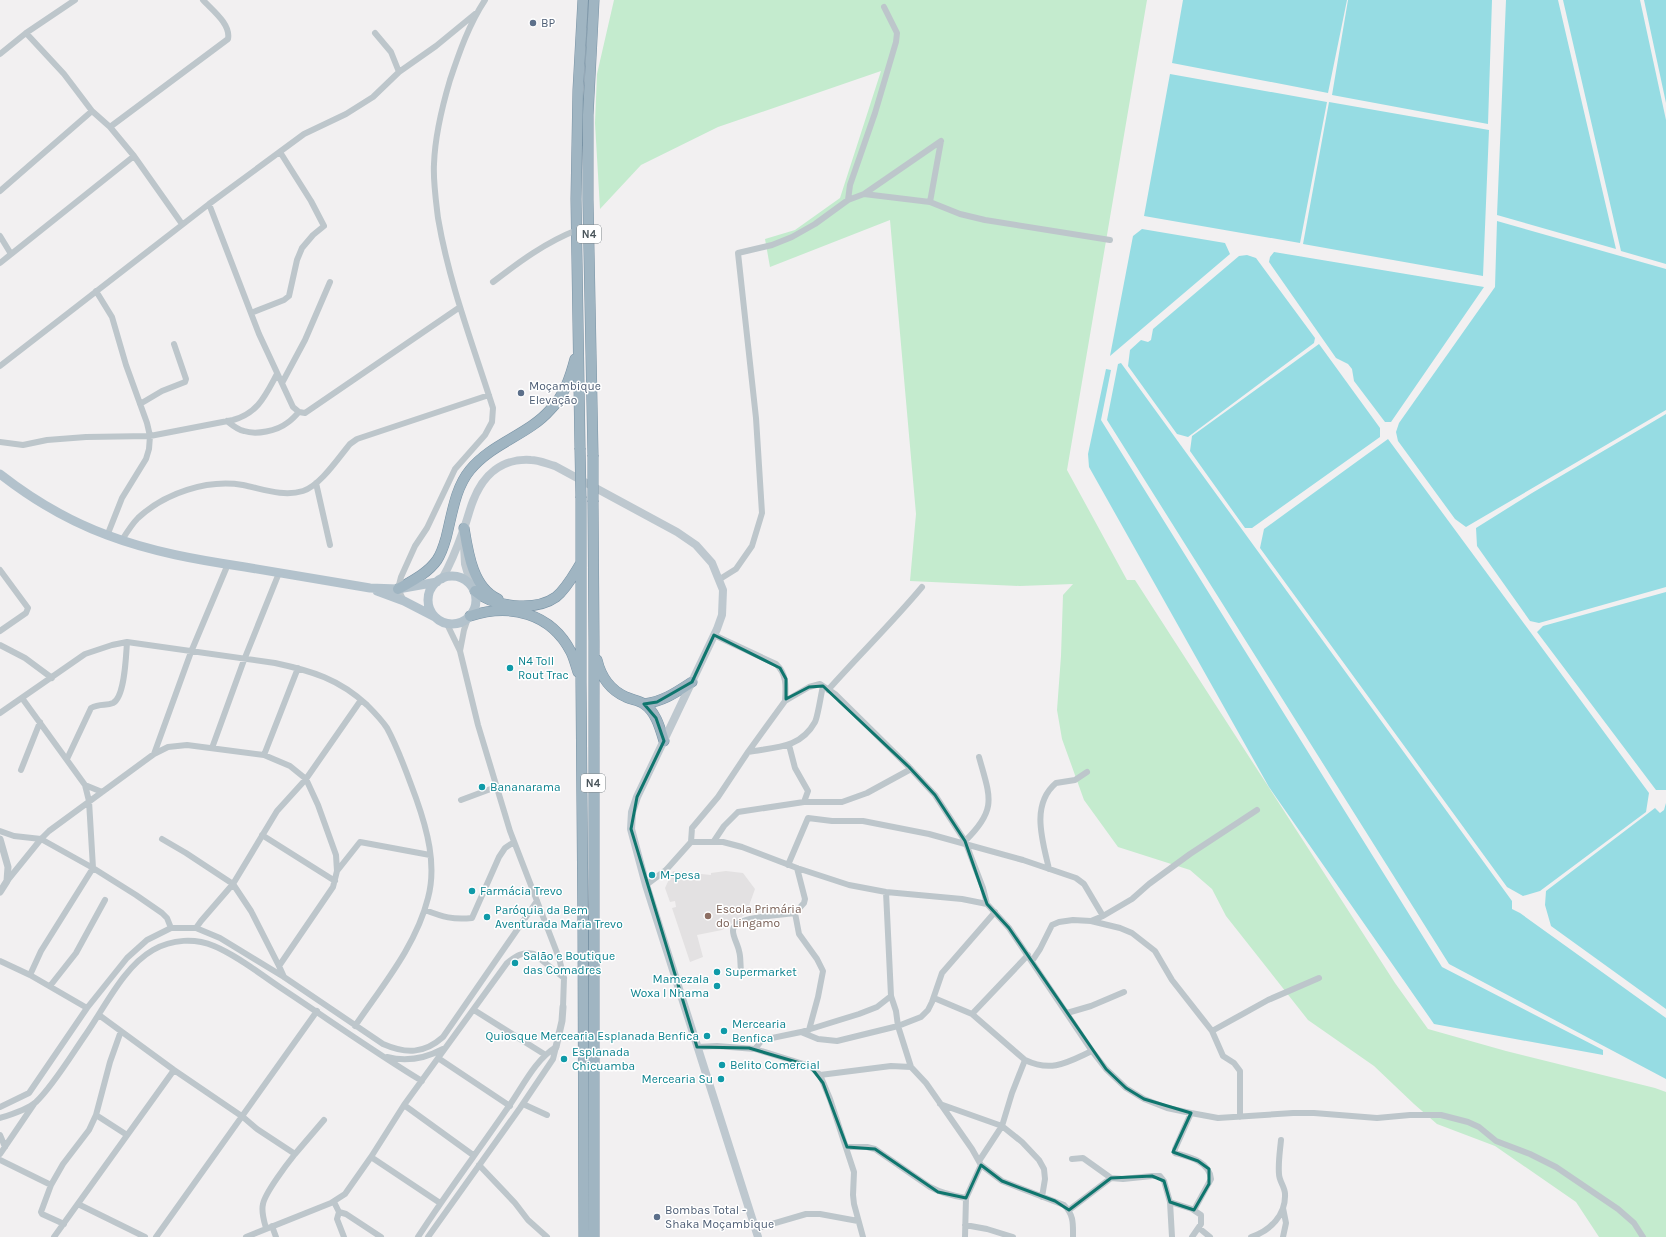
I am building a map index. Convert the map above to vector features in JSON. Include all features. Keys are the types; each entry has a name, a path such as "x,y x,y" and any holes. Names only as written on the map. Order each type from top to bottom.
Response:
{"highway":[{"name":"N4","path":"583,0 577,121 577,230 582,563 580,682 583,926 584,1237"},
{"name":"N4","path":"594,0 588,146 593,454 594,1237"},
{"path":"398,589 428,570 438,559 444,545 461,482 470,470 489,452 534,424 550,411 563,393 570,376 578,345"},
{"path":"464,528 467,545 478,582 493,597 512,606"},
{"path":"473,588 487,599 512,606 524,607 554,598 562,591 582,563"},
{"path":"469,617 483,612 517,612 527,614 544,621 554,628 567,644 572,654 580,682"},
{"path":"594,641 600,672 610,686 626,697 644,704 656,718 664,742"},
{"path":"644,704 657,702 666,698 692,682"}],"main road":[{"path":"438,619 430,609 429,598 433,586 439,580 453,558 473,500 488,476 503,464 519,460 533,460 555,466 677,532 696,545 712,562 720,579 723,590 722,615 714,635 637,797 630,821 633,842 646,885 757,1233"},
{"path":"0,474 56,511 107,536 165,553 370,588 398,589 448,577 461,578 473,588"},
{"path":"370,588 404,601 447,624 455,624 469,617 476,604 473,588 465,564 464,528"}],"street":[{"path":"0,54 26,33 75,0"},
{"path":"110,127 228,40 229,34 225,25 203,0"},
{"path":"404,601 398,589 401,577 415,546 426,528 455,469 485,435 492,422 493,408 460,307 443,245 436,201 434,165 437,133 446,93 454,69 477,13 485,0"},
{"path":"848,200 850,185 875,113 896,42 897,33 884,7"},
{"path":"0,366 209,204 304,134 346,114 373,97 399,72 436,46 477,13"},
{"path":"26,33 64,74 92,111 110,127 134,156 182,224"},
{"path":"375,33 391,52 399,72"},
{"path":"0,191 92,111"},
{"path":"720,579 736,569 752,546 762,513 756,418 738,253 772,245 815,224 848,200 864,194 941,141 930,202"},
{"path":"251,313 284,300 289,296 297,260 302,248 313,235 324,226 311,201 280,152"},
{"path":"0,263 134,156"},
{"path":"864,194 930,202 960,214 986,220 1110,240"},
{"path":"209,204 251,313 277,374 293,407 299,412 305,413 460,307"},
{"path":"493,282 516,265 560,237 577,230"},
{"path":"0,236 11,254"},
{"path":"282,383 305,340 330,282"},
{"path":"96,291 112,317 126,365 150,436 150,448 146,459 122,498 107,536"},
{"path":"140,404 162,391 185,382 186,379 174,344"},
{"path":"0,442 23,445 47,440 86,437 150,436 243,418 253,412 263,399 277,374"},
{"path":"122,540 138,518 155,505 171,496 206,485 228,483 272,492 290,493 304,491 316,483 350,444 357,439 489,395"},
{"path":"227,421 244,432 257,432 277,429 288,423 299,412"},
{"path":"316,483 330,545"},
{"path":"154,754 191,652 228,564"},
{"path":"0,570 28,608 26,613 0,631"},
{"path":"212,748 244,660 280,573"},
{"path":"748,752 789,745 802,738 816,721 826,688 889,626 922,587"},
{"path":"460,651 464,630 469,617"},
{"path":"428,1237 523,1104 552,1059 562,1021 564,978 559,958 514,842 478,725 460,651 447,624"},
{"path":"714,635 776,664 786,679 785,701"},
{"path":"67,759 92,708 98,704 111,703 116,700 124,678 127,642"},
{"path":"0,713 85,654 112,645 127,642 244,660 275,663 298,668 320,674 335,681 361,700 375,713 386,727 399,753 426,827 430,854 431,877 421,923 355,1026"},
{"path":"0,645 26,658 52,678"},
{"path":"264,755 298,668"},
{"path":"646,885 666,870 691,842 692,828 718,797 785,701 809,687 820,684 835,694 911,769 935,795 965,843 988,904 1009,928 1092,1051 1106,1069 1126,1088 1144,1099 1167,1108 1218,1118 1314,1113 1377,1118 1404,1115 1441,1116 1468,1122 1480,1127 1496,1141 1556,1166 1618,1209 1634,1223 1643,1237"},
{"path":"22,698 85,786 89,801 93,868 41,951 30,975"},
{"path":"196,928 233,884 277,811 306,779 361,700"},
{"path":"21,770 40,722"},
{"path":"0,892 41,839 89,801 154,754 168,747 187,745 264,755 290,766 306,779 318,805 336,855 337,871 333,887 279,966"},
{"path":"789,745 795,768 808,791 804,802"},
{"path":"965,843 979,828 986,816 989,802 988,788 979,757"},
{"path":"714,841 724,826 738,812 804,802 842,802 855,798 911,769"},
{"path":"1049,869 1040,827 1040,816 1047,794 1056,783 1075,780 1087,772"},
{"path":"85,786 102,792"},
{"path":"461,800 496,787"},
{"path":"1091,921 1103,916 1132,899 1149,884 1190,854 1257,810"},
{"path":"788,865 806,819 863,821 929,834 965,843 1081,880 1103,916"},
{"path":"0,831 14,836 41,839 93,868 162,913 167,918 170,928"},
{"path":"262,835 335,881"},
{"path":"0,839 8,867 8,881"},
{"path":"162,839 233,884 251,911 284,977"},
{"path":"691,842 714,841 742,847 788,865 849,885 886,892 962,899 988,904"},
{"path":"337,871 360,842 430,854"},
{"path":"425,910 446,918 458,920 472,918 499,856 505,848 514,842"},
{"path":"740,970 740,954 733,932 733,927 745,920 770,915 795,913 804,904 805,899 797,868"},
{"path":"886,892 891,996 896,1011 898,1026 911,1067 926,1083 972,1149 980,1163 1002,1181 1064,1205 1069,1210 1073,1220 1073,1237"},
{"path":"50,986 76,953 105,900"},
{"path":"0,1107 29,1093 87,1008 132,954 147,940 170,928 196,928 232,945 284,977 383,1044 395,1050 417,1051 437,1043 443,1037 538,901"},
{"path":"801,1032 818,1039 837,1041 898,1026 921,1016 928,1010 934,998 942,973 995,912"},
{"path":"795,913 799,934 817,959 823,971 809,1030"},
{"path":"972,1014 1009,974 1030,958 1040,948 1052,925 1059,922 1073,920 1091,921 1120,928 1132,933 1155,950 1172,980 1212,1030 1223,1056 1234,1063 1240,1071 1240,1117"},
{"path":"0,1154 35,1103 54,1080 118,985 135,965 153,950 170,942 201,942 215,946 238,959 422,1082"},
{"path":"246,1237 334,1202 345,1194 371,1157 404,1105 507,963 524,953 534,954 564,978"},
{"path":"0,961 30,975 87,1008"},
{"path":"1212,1030 1268,1000 1319,978"},
{"path":"1067,1013 1090,1006 1124,992"},
{"path":"755,1049 758,1043 762,1040 809,1030 859,1014 876,1007 891,996"},
{"path":"934,998 972,1014 1026,1060 1042,1066 1053,1066 1065,1063 1092,1051"},
{"path":"474,1010 544,1054"},
{"path":"156,1237 243,1117 317,1011"},
{"path":"99,1015 174,1070 243,1117 257,1129 295,1154"},
{"path":"64,1224 40,1212 51,1184 63,1164 89,1130 96,1115 110,1062 121,1031"},
{"path":"697,1047 717,1046 755,1049 810,1066 820,1075 847,1147 854,1172 853,1195 858,1221 864,1237"},
{"path":"418,1237 473,1156 510,1106 544,1054 556,1047"},
{"path":"381,1056 395,1059 413,1058 429,1056 444,1049"},
{"path":"438,1058 510,1106"},
{"path":"965,1237 966,1198 980,1163 1002,1126 1012,1093 1026,1060"},
{"path":"820,1075 890,1066 911,1067"},
{"path":"54,1237 174,1070"},
{"path":"0,1118 35,1103"},
{"path":"523,1104 547,1115"},
{"path":"940,1104 1002,1126 1022,1142 1039,1160 1044,1169 1045,1179 1042,1197"},
{"path":"404,1105 473,1156"},
{"path":"1191,1113 1174,1153 1198,1161 1209,1169 1211,1179 1194,1210"},
{"path":"96,1115 127,1135"},
{"path":"276,1237 263,1217 263,1203 295,1154 324,1120"},
{"path":"0,1135 5,1147"},
{"path":"1251,1237 1267,1229 1277,1221 1283,1208 1286,1193 1279,1175 1281,1140"},
{"path":"847,1147 867,1147 875,1150 934,1190 966,1198"},
{"path":"371,1157 440,1203"},
{"path":"1072,1159 1083,1158 1111,1178 1123,1179 1160,1176 1164,1181 1170,1202 1172,1237"},
{"path":"0,1160 51,1184"},
{"path":"479,1165 515,1203 528,1220 547,1237"},
{"path":"1069,1210 1111,1178"},
{"path":"334,1202 339,1212 337,1219 344,1237"},
{"path":"1170,1202 1194,1210 1201,1215 1202,1220 1199,1228 1192,1237"},
{"path":"78,1204 145,1237"},
{"path":"1283,1208 1286,1223 1283,1237"},
{"path":"339,1212 346,1214 381,1237"},
{"path":"757,1233 806,1214 820,1214 858,1221"},
{"path":"965,1225 987,1229 1013,1237"},
{"path":"1199,1228 1210,1237"}],"highlighted area":[{"path":"714,635 780,668 786,679 786,699 809,687 823,686 909,767 935,795 965,841 987,904 1009,928 1106,1069 1126,1088 1144,1099 1191,1113 1173,1152 1198,1161 1209,1169 1209,1184 1194,1210 1170,1202 1164,1181 1152,1176 1111,1178 1069,1210 1055,1201 1002,1181 981,1165 966,1198 938,1192 875,1149 847,1147 823,1083 810,1066 749,1048 697,1047 631,829 637,797 664,741 656,718 644,704 657,702 692,682"}],"shaded area":[{"name":"Escola Primária do Lingamo","path":"673,871 711,875 711,873 726,871 743,873 755,889 746,914 722,930 697,935 703,957 690,962 672,908 676,907 675,901 670,902 665,888"}],"green space":[{"path":"614,0 1147,0 1067,470 1127,580 1135,580 1395,983 1428,1029 1506,1051 1666,1092 1666,1237 1599,1237 1576,1202 1495,1146 1437,1124 1374,1066 1308,1020 1226,916 1212,889 1190,870 1118,847 1084,800 1062,739 1057,710 1063,595 1073,584 1020,586 910,581 916,514 890,220 770,267 765,239 795,230 840,198 881,71 718,127 641,165 600,209 595,123 597,74"}],"water":[{"path":"1183,0 1347,0 1328,93 1172,63"},
{"path":"1348,0 1492,0 1488,124 1332,95"},
{"path":"1506,0 1558,0 1616,249 1497,215"},
{"path":"1563,0 1640,0 1666,120 1666,264 1621,251"},
{"path":"1644,0 1666,0 1666,103"},
{"path":"1170,74 1327,102 1300,243 1144,216"},
{"path":"1329,102 1489,130 1483,276 1303,244"},
{"path":"1497,221 1666,269 1666,410 1466,527 1455,519 1398,441 1396,432 1399,423 1495,287"},
{"path":"1142,229 1225,243 1230,254 1110,356 1133,236"},
{"path":"1274,252 1484,287 1391,422 1385,422 1354,381 1352,369 1348,364 1336,358 1269,262 1270,257"},
{"path":"1247,255 1256,258 1315,338 1314,343 1188,437 1177,434 1128,366 1130,350 1141,340 1148,342 1151,340 1153,329 1239,256"},
{"path":"1319,344 1380,428 1380,437 1252,528 1245,528 1190,451 1192,436"},
{"path":"1121,363 1512,901 1512,909 1520,913 1666,1018 1666,1079 1449,964 1107,420 1118,364"},
{"path":"1106,369 1111,370 1101,420 1442,967 1603,1050 1603,1055 1434,1024 1269,787 1089,467 1088,454"},
{"path":"1666,414 1666,587 1539,623 1530,621 1477,546 1476,528 1532,493"},
{"path":"1388,439 1649,793 1646,812 1540,891 1523,896 1507,887 1260,548 1264,529"},
{"path":"1666,592 1666,790 1656,790 1537,632 1543,626"},
{"path":"1666,803 1666,1009 1551,926 1545,905 1546,891 1655,808 1660,813 1664,810"}],"place":[{"name":"BP","path":"533,23"},
{"name":"Moçambique Elevação","path":"521,393"},
{"name":"N4 Toll Rout Trac","path":"510,668"},
{"name":"Bananarama","path":"482,787"},
{"name":"M-pesa","path":"652,875"},
{"name":"Farmácia Trevo","path":"472,891"},
{"name":"Escola Primária do Lingamo","path":"708,916"},
{"name":"Paróquia da Bem Aventurada Maria Trevo","path":"487,917"},
{"name":"Salão e Boutique das Comadres","path":"515,963"},
{"name":"Supermarket","path":"717,972"},
{"name":"Mamezala Woxa I Nhama","path":"717,986"},
{"name":"Mercearia Benfica","path":"724,1031"},
{"name":"Quiosque Mercearia Esplanada Benfica","path":"707,1036"},
{"name":"Esplanada Chicuamba","path":"564,1059"},
{"name":"Belito Comercial","path":"722,1065"},
{"name":"Mercearia Su","path":"721,1079"},
{"name":"Bombas Total - Shaka Moçambique","path":"657,1217"}]}
